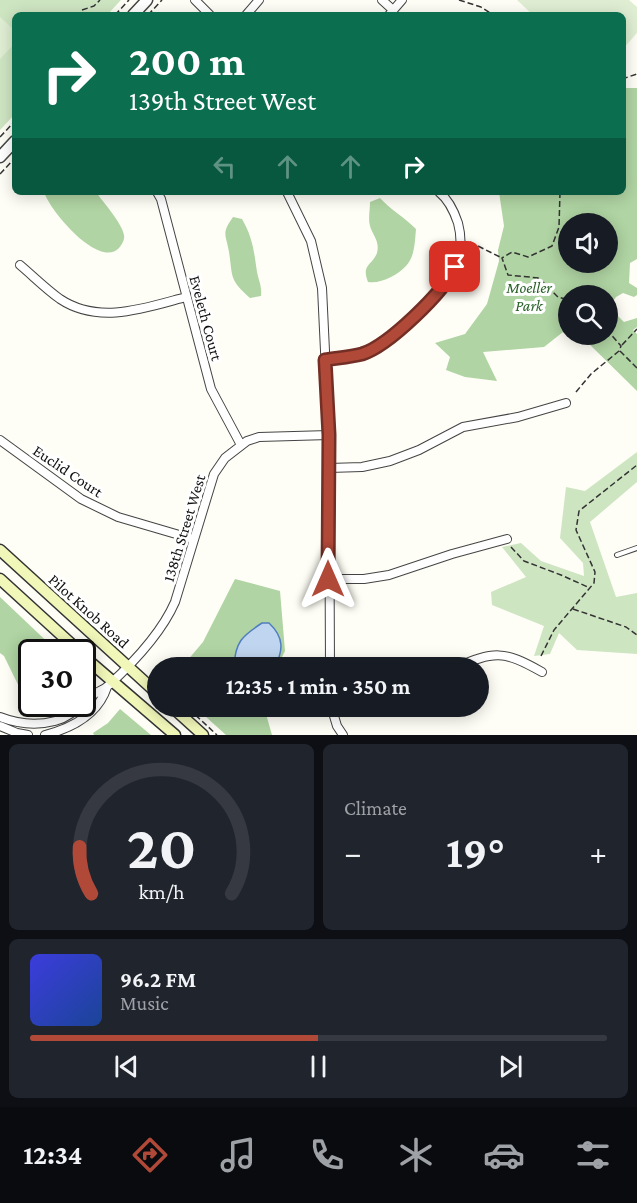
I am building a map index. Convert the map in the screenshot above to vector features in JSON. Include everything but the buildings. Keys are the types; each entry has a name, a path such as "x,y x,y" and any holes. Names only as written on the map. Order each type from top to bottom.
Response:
{"main road":[{"name":"Pilot Knob Road","path":"0,550 147,684"},
{"path":"0,579 65,639"},
{"path":"96,670 110,684 175,735"},
{"path":"183,717 203,735"}],"street":[{"path":"136,12 147,0"},
{"path":"195,0 207,12"},
{"path":"249,12 259,0"},
{"path":"382,0 391,12 402,0"},
{"path":"0,157 12,144"},
{"name":"Eveleth Court","path":"159,195 211,389 241,445"},
{"path":"288,195 311,241 319,272 329,435 330,657"},
{"path":"325,360 362,354 386,341 401,329 449,279 460,252 461,236 453,208 442,195"},
{"path":"20,265 60,299 78,308 94,312 127,312 186,297"},
{"path":"329,468 362,467 390,461 419,450 463,426 518,417 566,403"},
{"name":"138th Street West","path":"110,684 155,636 168,618 214,474 225,458 241,445 259,436 329,435"},
{"name":"Euclid Court","path":"0,440 81,499 118,517 194,539"},
{"path":"328,579 364,579 389,575 452,554 508,542"},
{"path":"480,657 503,654 527,663 542,672"},
{"path":"0,717 12,722 35,724 63,718 110,684"},
{"path":"45,735 69,731 87,717 103,700 110,684"},
{"path":"335,717 343,735"},
{"path":"63,718 69,731"},
{"path":"0,726 28,735"}],"lane":[{"path":"617,555 637,548"}],"path":[{"path":"92,0 96,4"},
{"path":"82,10 100,0"},
{"path":"118,12 129,0"},
{"path":"151,12 162,0"},
{"path":"459,0 488,12"},
{"path":"0,136 12,124"},
{"path":"0,174 12,161"},
{"path":"502,258 512,252 528,257 552,246 559,227 560,195"},
{"path":"470,242 502,258 508,275 539,278 558,297"},
{"path":"576,392 591,374 620,351 621,346 637,329"},
{"path":"618,343 621,346"},
{"path":"620,351 637,368"},
{"path":"541,656 554,630 594,583 595,572 576,530 579,511 637,465"},
{"path":"508,542 524,561 591,588"},
{"path":"572,609 626,627 637,635"},
{"path":"198,717 217,735"}],"green space":[{"path":"0,0 121,0 110,12 12,12 12,117 0,130"},
{"path":"517,0 629,0 637,7 637,33 626,46 626,12 530,12"},
{"path":"0,17 12,28 12,46 0,59"},
{"name":"Moeller Park","path":"626,88 637,88 637,259 630,263 629,283 637,288 637,295 634,297 623,293 618,296 618,285 558,285 558,336 544,347 483,352 497,381 465,377 446,370 450,357 435,343 465,334 487,304 499,261 498,250 504,226 499,195 626,195"},
{"path":"45,195 98,195 123,230 124,239 121,245 110,252 100,251 88,245 65,224"},
{"path":"380,198 416,229 414,245 411,258 404,268 382,281 368,282 366,268 378,249 369,223 370,202"},
{"path":"233,217 242,219 249,232 261,296 250,298 233,278 225,234"},
{"name":"Moeller Park","path":"618,316 624,322 637,318 637,327 633,330 637,334 637,391 590,345 618,345"},
{"path":"637,452 637,482 590,522 616,597 637,593 637,654 577,650 559,633 550,654 534,656 544,626 492,605 491,592 526,577 502,547 521,543 541,561 584,576 583,563 560,538 566,487 585,491"},
{"path":"235,579 280,591 285,651 282,657 190,657 203,642"},
{"path":"0,597 44,639 18,639 18,685 4,656 0,653"},
{"path":"120,709 151,735 94,735 93,733 108,723"},
{"path":"206,717 267,717 272,735 226,735"}],"water":[{"path":"262,623 269,623 280,639 279,657 235,657 238,646 249,632"}],"route":[{"path":"328,579 329,435 325,360 362,354 386,341 443,286 455,267"}]}
